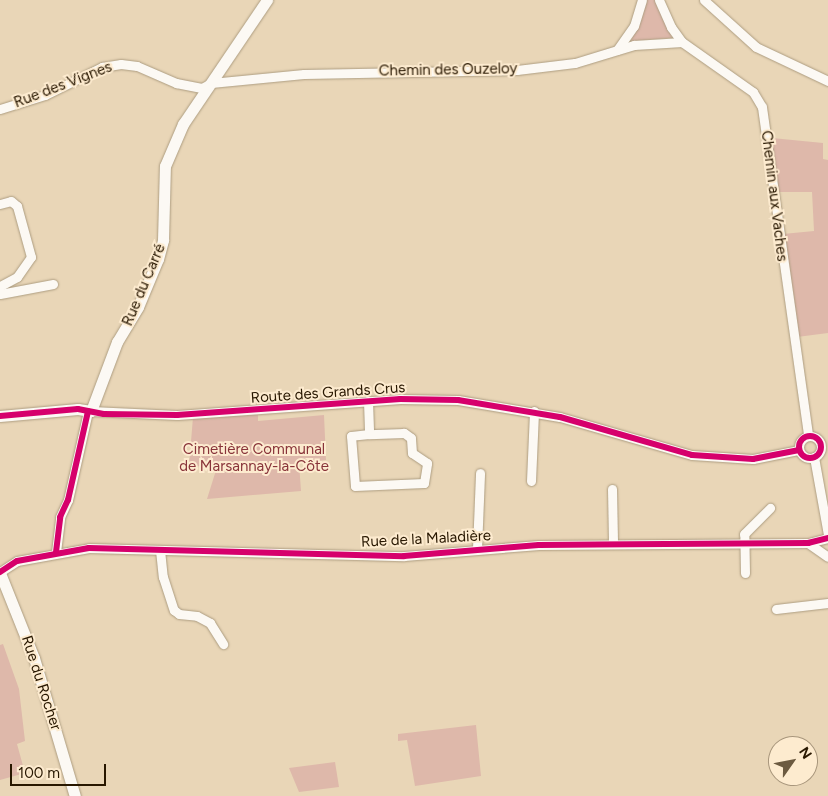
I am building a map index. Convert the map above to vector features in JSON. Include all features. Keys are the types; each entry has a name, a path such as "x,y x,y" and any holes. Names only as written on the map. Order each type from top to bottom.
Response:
{"main road":[{"name":"Rue du Carré","path":"89,411 117,342 138,308 158,260 164,240 165,166 183,124 266,0"},
{"path":"0,416 78,409 89,411"},
{"name":"Rue du Rocher","path":"0,572 33,653 75,796"}],"street":[{"path":"617,51 634,26 642,0"},
{"name":"Chemin aux Vaches","path":"659,0 670,27 682,42 753,92 762,107 808,436"},
{"path":"704,0 756,47 828,81"},
{"name":"Chemin des Ouzeloy","path":"211,83 352,72 517,70 575,63 652,42 682,42"},
{"name":"Rue des Vignes","path":"0,109 45,95 102,67 120,64 145,70 176,83 202,88 211,83"},
{"path":"0,204 11,201 17,206 31,257 27,267 17,277 0,286"},
{"path":"0,294 53,284"},
{"name":"Route des Grands Crus","path":"89,411 177,415 368,402 458,400 534,411 692,456 753,459 799,450"},
{"path":"368,402 369,434"},
{"path":"56,552 60,517 68,500 89,411"},
{"path":"531,481 534,411"},
{"path":"404,433 411,438 412,453 428,463 424,483 355,486 351,436 369,434 404,433"},
{"path":"808,436 824,444 819,453 814,457 803,456 799,450 801,441 808,436"},
{"path":"814,457 828,537"},
{"path":"477,549 480,473"},
{"path":"612,489 612,543"},
{"path":"746,573 742,541 744,534 770,508"},
{"name":"Rue de la Maladière","path":"808,543 828,537"},
{"name":"Rue de la Maladière","path":"0,572 17,561 56,552 89,548 261,555 404,556 477,549 612,543 742,541 808,543 824,547 828,557"},
{"path":"160,550 163,577 174,610 179,614 197,616 210,622 223,644"},
{"path":"776,609 828,602"}],"green space":[{"path":"645,0 656,0 672,38 631,41"},
{"path":"772,138 823,143 823,159 828,160 828,333 797,337 783,234 814,231 812,192 777,192"},
{"name":"Cimetière Communal de Marsannay-la-Côte","path":"258,415 258,421 324,415 326,460 299,463 301,491 207,499 217,467 189,466 193,417"},
{"path":"3,644 19,689 25,741 17,744 25,773 0,780 0,645"},
{"path":"476,725 481,776 415,786 407,740 398,741 398,734"},
{"path":"335,762 339,787 299,792 289,768"}],"cycle path":[{"path":"0,416 78,409 104,414 177,415 400,399 458,400 560,417 692,455 753,459 799,450"},
{"path":"56,552 60,517 68,500 88,411"},
{"path":"810,436 818,439 821,447 818,455 810,458 802,455 799,447 802,439 810,436"},
{"path":"0,572 17,561 89,548 404,556 539,545 808,543 828,538"}]}
